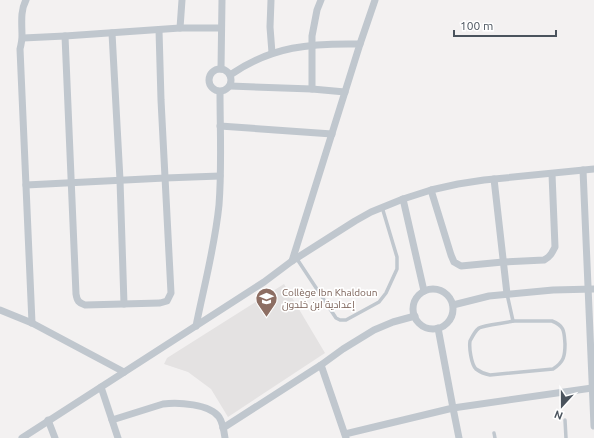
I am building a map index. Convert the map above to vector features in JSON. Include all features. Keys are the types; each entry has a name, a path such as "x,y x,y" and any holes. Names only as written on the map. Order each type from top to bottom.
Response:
{"street":[{"path":"26,0 24,4 20,49 32,323"},
{"path":"180,28 182,0"},
{"path":"221,69 222,0"},
{"path":"271,0 270,27 272,53"},
{"path":"312,89 311,45 313,27 321,0"},
{"path":"295,260 332,134 374,0"},
{"path":"22,38 180,28 222,28"},
{"path":"65,36 70,183 77,300 85,305 160,303 167,301 171,293 159,30"},
{"path":"112,33 120,180 124,304"},
{"path":"230,75 251,62 272,53 328,43 360,44"},
{"path":"220,92 212,87 209,80 214,71 221,69 228,72 231,78 230,86"},
{"path":"220,92 230,86 312,89 345,92"},
{"path":"196,326 219,206 220,92"},
{"path":"220,126 332,134"},
{"path":"22,438 371,212 403,199 431,190 458,184 594,169"},
{"path":"584,170 591,289 594,426"},
{"path":"431,190 454,262 461,266 544,260 552,254 555,247 552,174"},
{"path":"26,185 220,176"},
{"path":"494,179 507,294"},
{"path":"403,199 424,291"},
{"path":"434,289 442,291 449,297 453,305 453,313 450,320 445,325 438,328 424,326 418,322 415,316 415,302 417,297 424,291 434,289"},
{"path":"453,305 489,296 553,290 591,289"},
{"path":"0,310 32,323 124,372"},
{"path":"223,428 374,330 393,322 415,316"},
{"path":"438,328 452,408 459,438"},
{"path":"320,365 346,436 452,408 592,388"},
{"path":"101,388 118,438"},
{"path":"112,420 163,404 171,403 198,406 216,413 223,428 225,438"},
{"path":"48,420 55,438"}],"lane":[{"path":"295,260 336,318 340,320 346,320 379,302 386,293 397,269 397,257 382,207"},
{"path":"507,294 513,321"},
{"path":"513,321 552,321 558,323 564,332 565,354 558,365 553,369 490,375 484,374 476,368 472,363 470,346 470,341 475,332 480,328 513,321"},
{"path":"565,420 566,438"},
{"path":"494,433 494,438"}],"shaded area":[{"name":"Collège Ibn Khaldoun إعدادية ابن خلدون","path":"284,284 325,353 228,417 211,389 188,372 164,364 167,358"}],"place":[{"name":"Collège Ibn Khaldoun إعدادية ابن خلدون","path":"267,318"}]}
